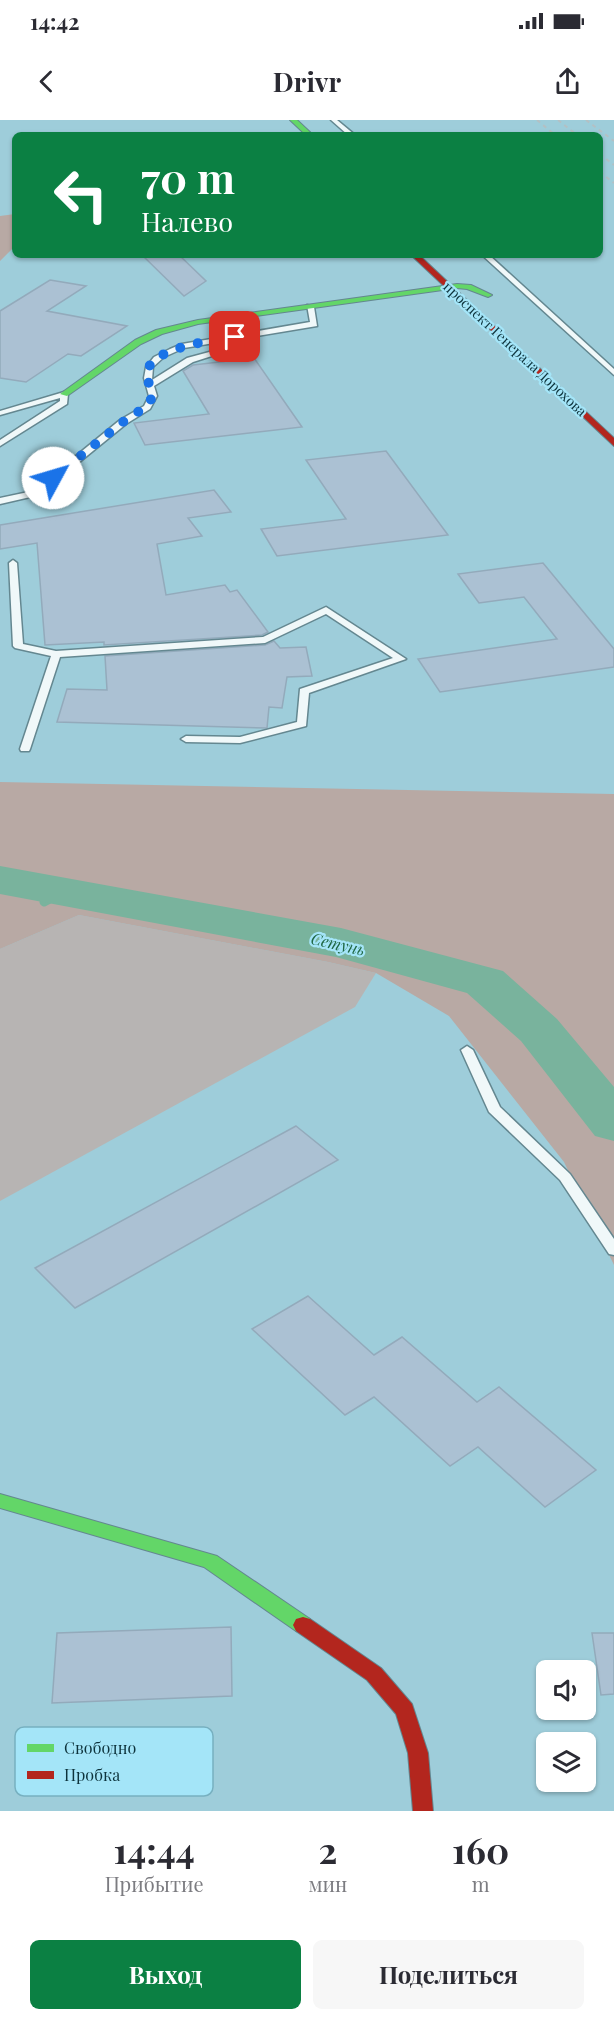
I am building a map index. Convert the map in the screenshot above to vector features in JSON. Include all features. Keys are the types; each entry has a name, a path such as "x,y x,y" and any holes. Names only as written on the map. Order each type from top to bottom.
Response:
{"street":[{"path":"293,120 307,132"},
{"name":"проспект Генерала Дорохова","path":"418,258 614,443"},
{"name":"проспект Генерала Дорохова","path":"449,287 468,287 491,299 461,271"},
{"path":"64,394 138,342 159,332 198,322 449,287"},
{"path":"0,1501 210,1561 374,1674 405,1710 418,1753 423,1811"}],"lane":[{"path":"334,120 348,132"},
{"path":"488,258 614,373"},
{"path":"0,501 36,492 123,422 147,406 153,396 147,373 151,364 173,350 216,339 314,324 310,307"},
{"path":"150,385 190,360 239,346"},
{"path":"0,413 64,394 64,402 0,444"},
{"path":"13,563 18,646 56,654 265,640 326,610 401,659 304,691 302,724 240,740 186,740"},
{"path":"25,749 56,654"},
{"path":"466,1050 494,1109 565,1177 614,1250"}],"shaded area":[{"path":"12,214 12,249 0,261 0,216"},
{"path":"0,782 614,794 614,1265 564,1162 449,1016 376,973 79,915 0,949"},
{"path":"79,915 376,973 355,1007 0,1201 0,949"}],"building":[{"path":"145,258 182,258 206,281 184,296"},
{"path":"50,280 86,286 47,311 127,326 81,356 68,354 26,382 0,378 0,311"},
{"path":"254,358 302,427 145,445 134,423 209,414 183,371 193,365"},
{"path":"386,451 448,535 277,556 261,529 346,519 306,460"},
{"path":"214,490 231,512 188,518 202,536 157,544 166,595 225,585 230,592 237,590 268,632 262,635 104,645 104,642 45,645 37,543 0,549 0,525"},
{"path":"543,563 614,649 614,667 440,692 418,659 557,639 524,597 479,603 458,574"},
{"path":"274,641 280,648 306,647 312,676 287,677 282,708 269,707 267,728 57,722 67,689 107,690 105,656 265,645"},
{"path":"296,1126 338,1160 75,1308 35,1268"},
{"path":"308,1296 374,1355 402,1337 477,1402 499,1387 596,1470 545,1507 478,1447 450,1466 374,1397 345,1415 252,1329"},
{"path":"231,1627 232,1696 52,1703 57,1633"},
{"path":"592,1633 614,1633 614,1694 601,1695"}],"waterway":[{"name":"Сетунь","path":"0,880 341,943 485,982 539,1030 614,1123"},
{"path":"44,902 61,893"},
{"name":"Сетунь","path":"58,895 62,893"}],"railway":[{"path":"537,120 551,132"},
{"path":"558,120 573,132"},
{"path":"586,120 602,132"},
{"path":"603,133 614,141"},
{"path":"603,156 614,165"},
{"path":"603,174 614,183"}],"traffic: fast":[{"path":"293,120 307,132"},
{"path":"64,394 138,342 159,332 198,322 457,286 468,287 488,295"},
{"path":"0,1501 210,1561 303,1625"}],"traffic: jam":[{"path":"418,258 614,443"},
{"path":"303,1625 374,1674 405,1710 418,1753 423,1811"}],"route":[{"path":"53,478 123,422 147,406 153,396 147,373 151,364 182,346 235,337"}]}
